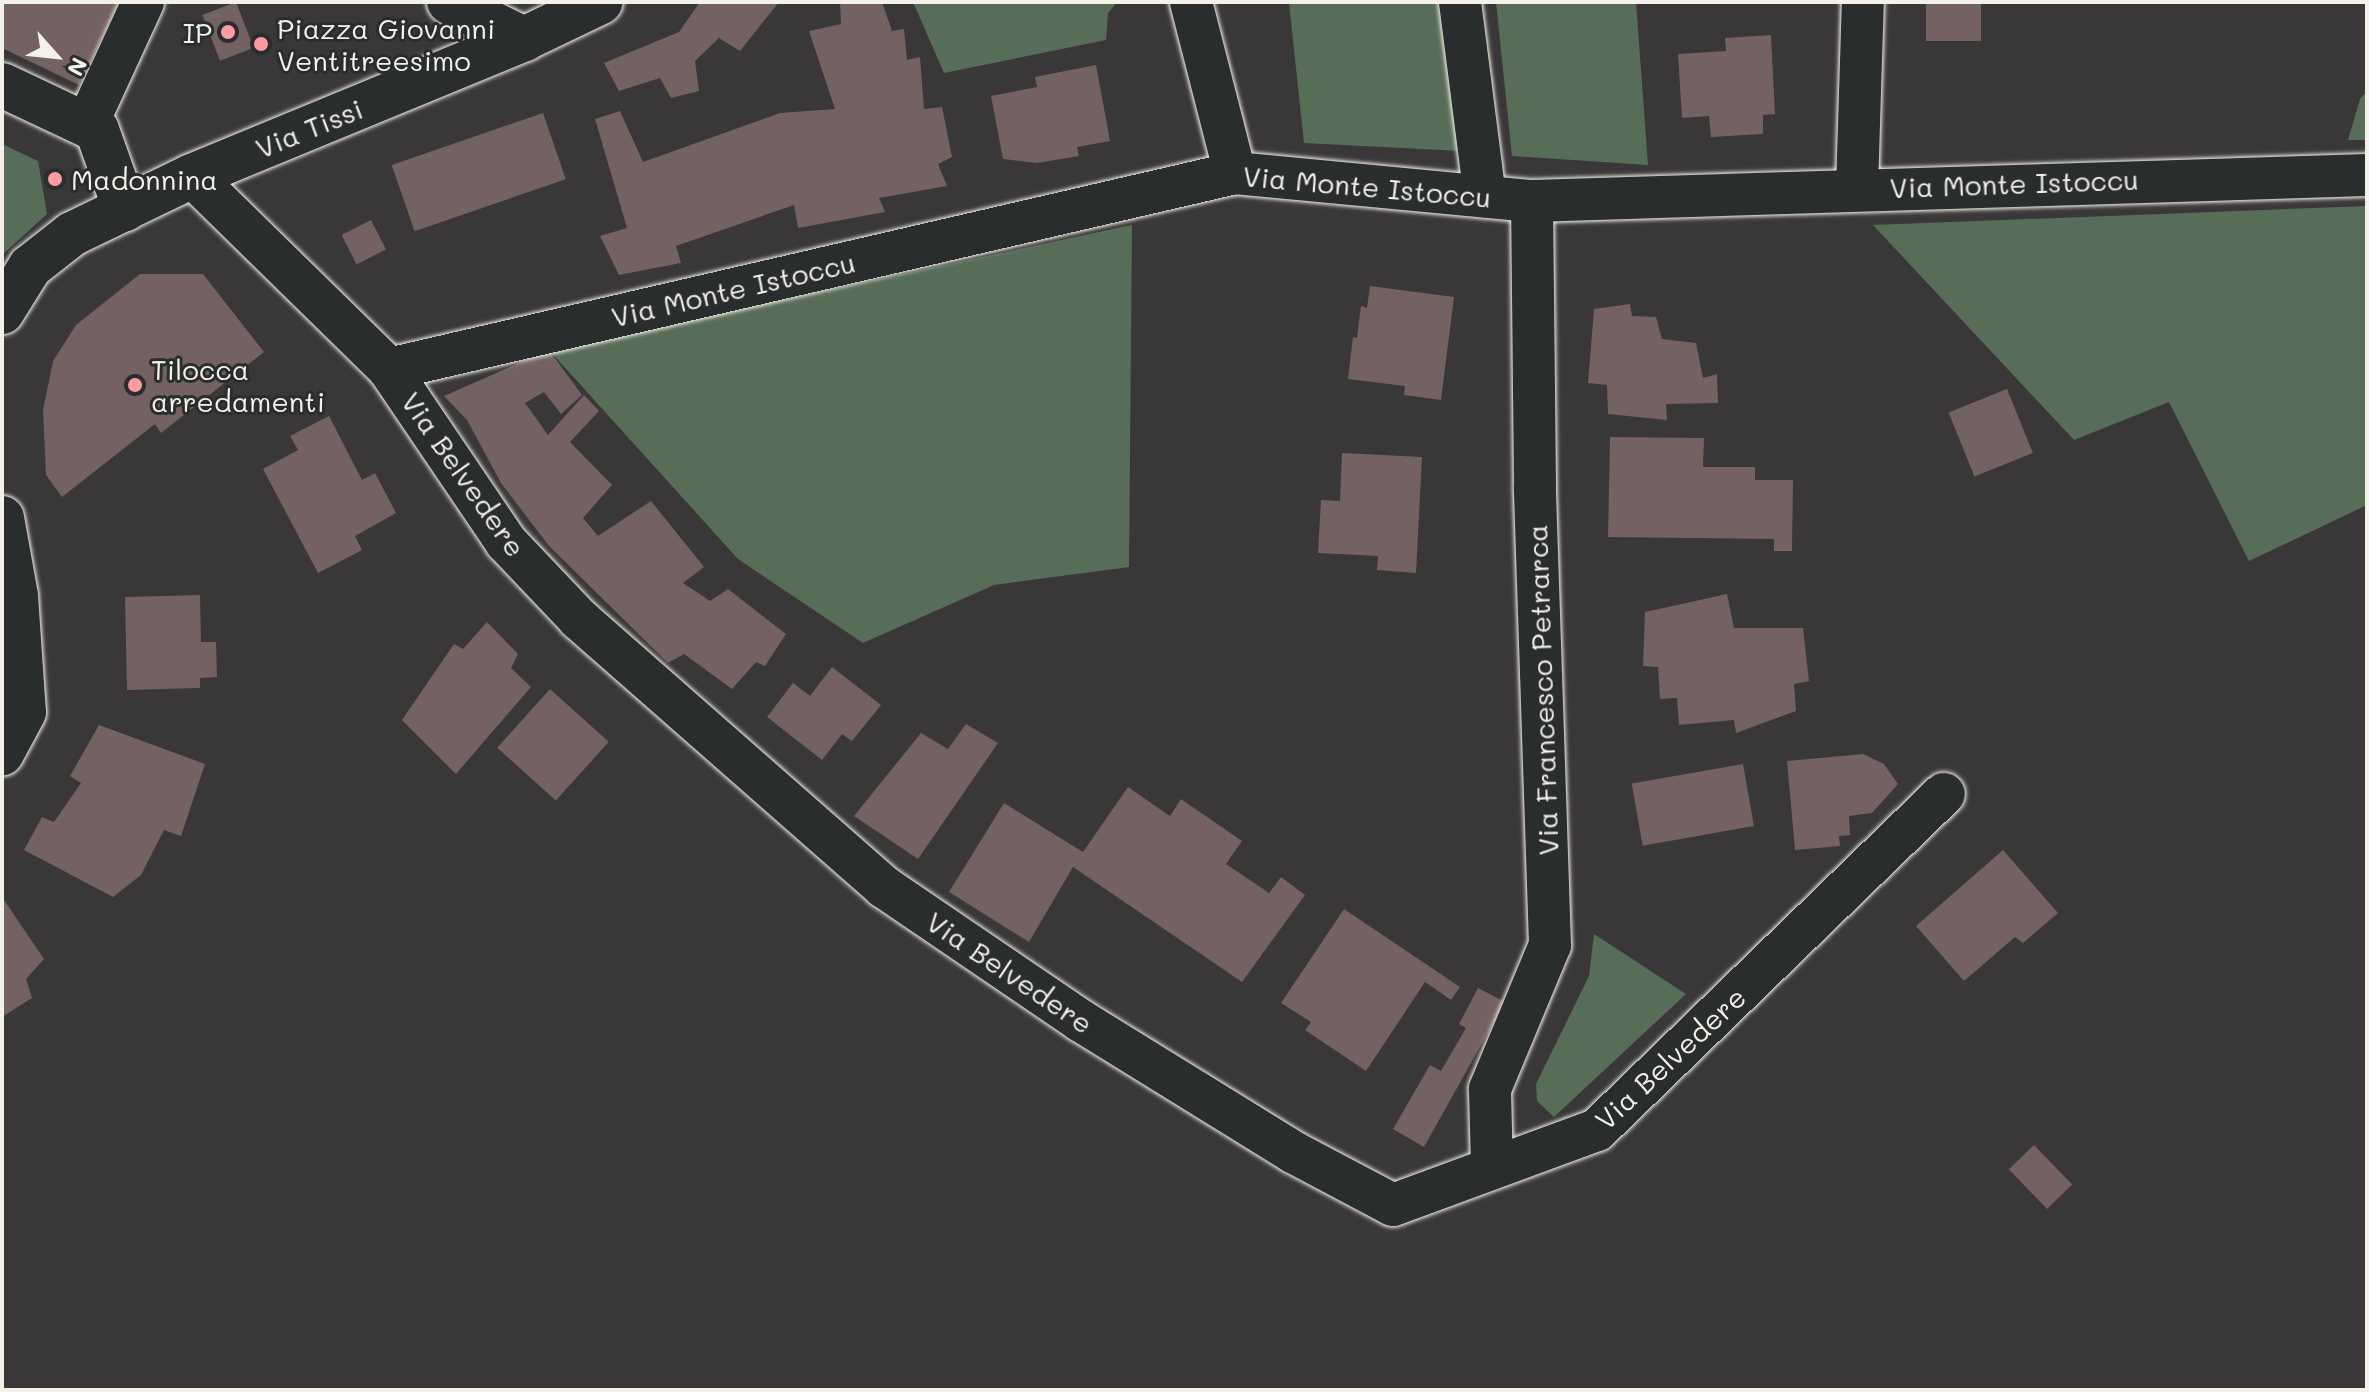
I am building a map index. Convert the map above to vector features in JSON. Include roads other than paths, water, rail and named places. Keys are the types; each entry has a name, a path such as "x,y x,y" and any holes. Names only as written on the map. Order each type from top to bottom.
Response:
{"main road":[{"path":"449,2 524,39"},
{"name":"Via Tissi","path":"2,312 30,267 72,234 192,176 524,39 601,2"},
{"path":"2,85 97,130 125,209"},
{"path":"2,518 16,596 24,712 2,753"}],"street":[{"path":"87,124 143,2"},
{"path":"1191,2 1235,173"},
{"path":"1460,2 1485,196"},
{"path":"1857,188 1863,2"},
{"name":"Via Monte Istoccu","path":"389,369 1235,173 1532,201 1857,188 2367,175"},
{"name":"Via Belvedere","path":"192,176 389,369 506,542 579,619 884,887 1081,1021 1293,1152 1393,1205 1597,1130 1944,794"},
{"name":"Via Francesco Petrarca","path":"1492,1167 1490,1089 1550,945 1535,485 1532,201"}],"place":[{"name":"IP","path":"228,32"},
{"name":"Piazza Giovanni Ventitreesimo","path":"261,44"},
{"name":"Madonnina","path":"55,179"},
{"name":"Tilocca arredamenti","path":"135,385"}]}
